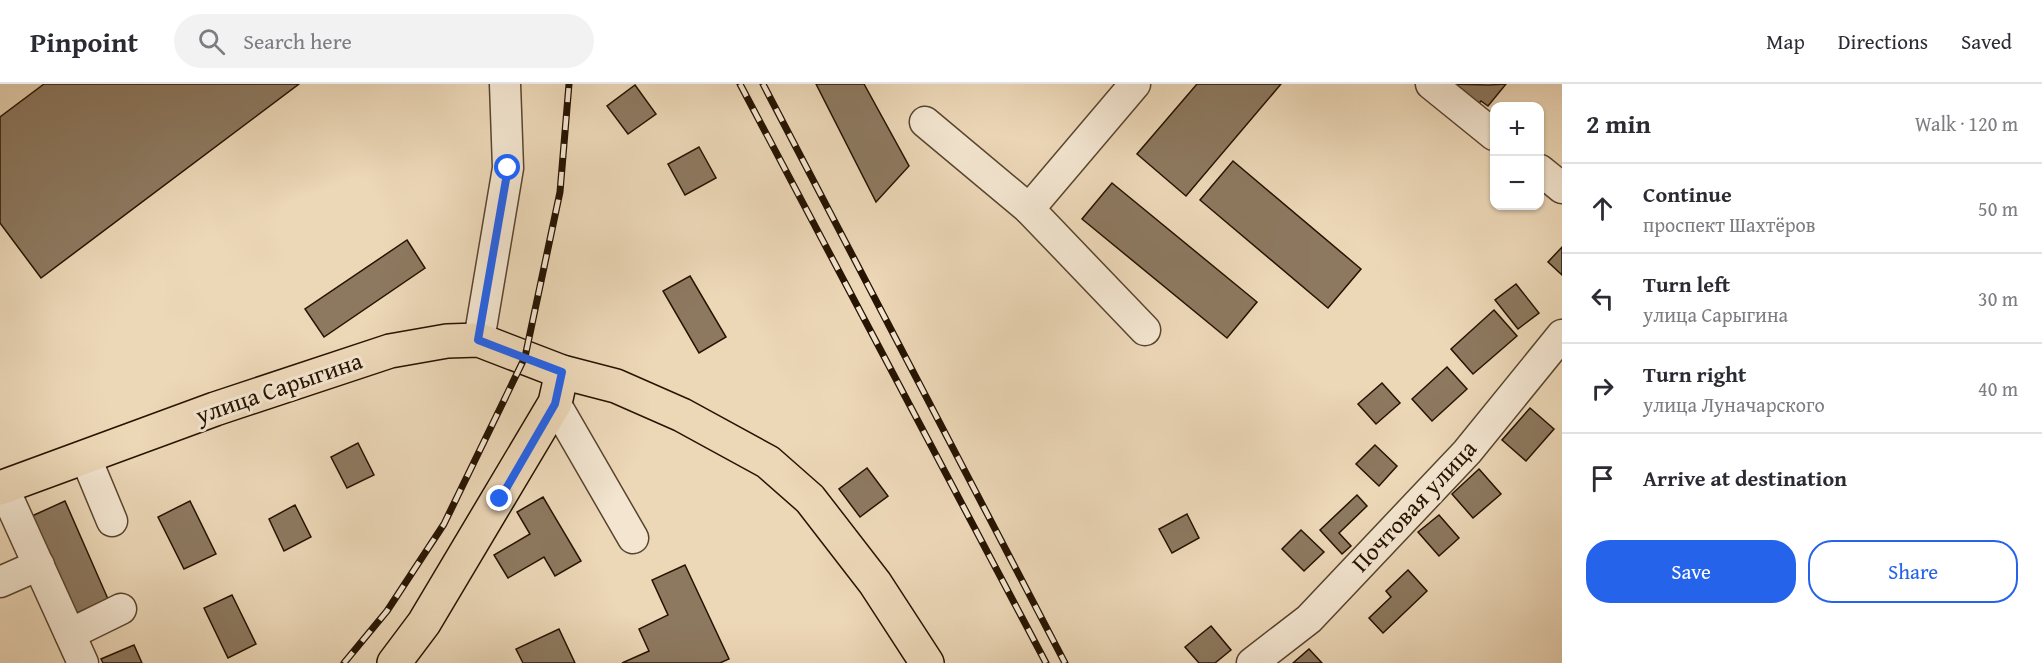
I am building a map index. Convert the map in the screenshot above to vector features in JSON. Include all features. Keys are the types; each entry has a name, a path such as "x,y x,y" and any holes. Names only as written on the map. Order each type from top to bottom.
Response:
{"main road":[{"name":"улица Сарыгина","path":"2,487 215,409 390,351 447,341 478,340 562,372 616,386 682,415 768,462 810,499 875,583 927,663"},
{"path":"394,663 424,623 555,404 562,372"}],"street":[{"path":"478,340 508,168 505,84"},
{"path":"1029,208 1135,84"},
{"path":"1431,84 1490,132"},
{"path":"925,122 1029,208 1145,330"},
{"path":"1544,174 1562,188"},
{"name":"Почтовая улица","path":"1252,663 1309,619 1325,603 1467,452 1562,335"},
{"path":"555,404 633,538"},
{"path":"85,456 111,521"},
{"path":"2,487 83,663"},
{"path":"0,582 39,565"},
{"path":"70,634 121,609"}],"building":[{"path":"44,84 299,84 41,278 0,223 0,117"},
{"path":"816,84 864,84 909,166 876,202"},
{"path":"1197,84 1281,84 1186,196 1137,154"},
{"path":"1446,84 1506,84 1488,106 1481,101 1475,108"},
{"path":"635,85 656,114 628,134 607,106"},
{"path":"699,147 716,178 685,195 668,164"},
{"path":"1233,161 1361,269 1328,308 1200,200"},
{"path":"1112,183 1257,302 1227,338 1082,219"},
{"path":"407,240 425,268 324,337 305,309"},
{"path":"1562,247 1562,275 1548,262"},
{"path":"690,276 726,337 699,353 663,291"},
{"path":"1516,284 1539,313 1518,329 1495,300"},
{"path":"1494,310 1517,336 1473,374 1451,349"},
{"path":"1447,367 1467,389 1432,421 1412,399"},
{"path":"1382,383 1400,403 1376,424 1358,404"},
{"path":"1530,408 1554,429 1526,461 1502,440"},
{"path":"358,443 374,475 347,488 331,457"},
{"path":"1375,445 1397,466 1379,486 1356,464"},
{"path":"867,468 888,496 860,517 839,489"},
{"path":"1479,469 1501,494 1473,518 1452,494"},
{"path":"1357,495 1367,506 1339,533 1351,546 1342,554 1320,530"},
{"path":"543,497 581,561 555,576 544,557 508,578 494,555 530,534 517,512"},
{"path":"65,501 108,599 75,614 32,516"},
{"path":"190,501 216,554 184,569 158,517"},
{"path":"295,505 311,537 284,551 269,519"},
{"path":"1187,514 1199,538 1172,553 1159,529"},
{"path":"1439,515 1459,538 1439,556 1418,532"},
{"path":"1301,530 1324,552 1304,571 1282,549"},
{"path":"685,565 729,659 720,663 622,663 649,651 639,629 668,615 652,580"},
{"path":"1408,570 1427,591 1383,633 1369,618 1391,597 1386,591"},
{"path":"232,595 256,644 228,658 204,608"},
{"path":"1211,626 1231,650 1215,663 1199,663 1185,647"},
{"path":"559,629 575,663 523,663 516,649"},
{"path":"134,645 142,663 103,663 101,659"},
{"path":"1309,649 1322,663 1293,663"}],"railway":[{"path":"344,663 387,611 444,524 525,357 560,192 569,84"},
{"path":"740,84 1046,663"},
{"path":"763,84 1065,663"}],"route":[{"path":"500,499 555,404 562,372 478,340 492,273 508,168"}]}
